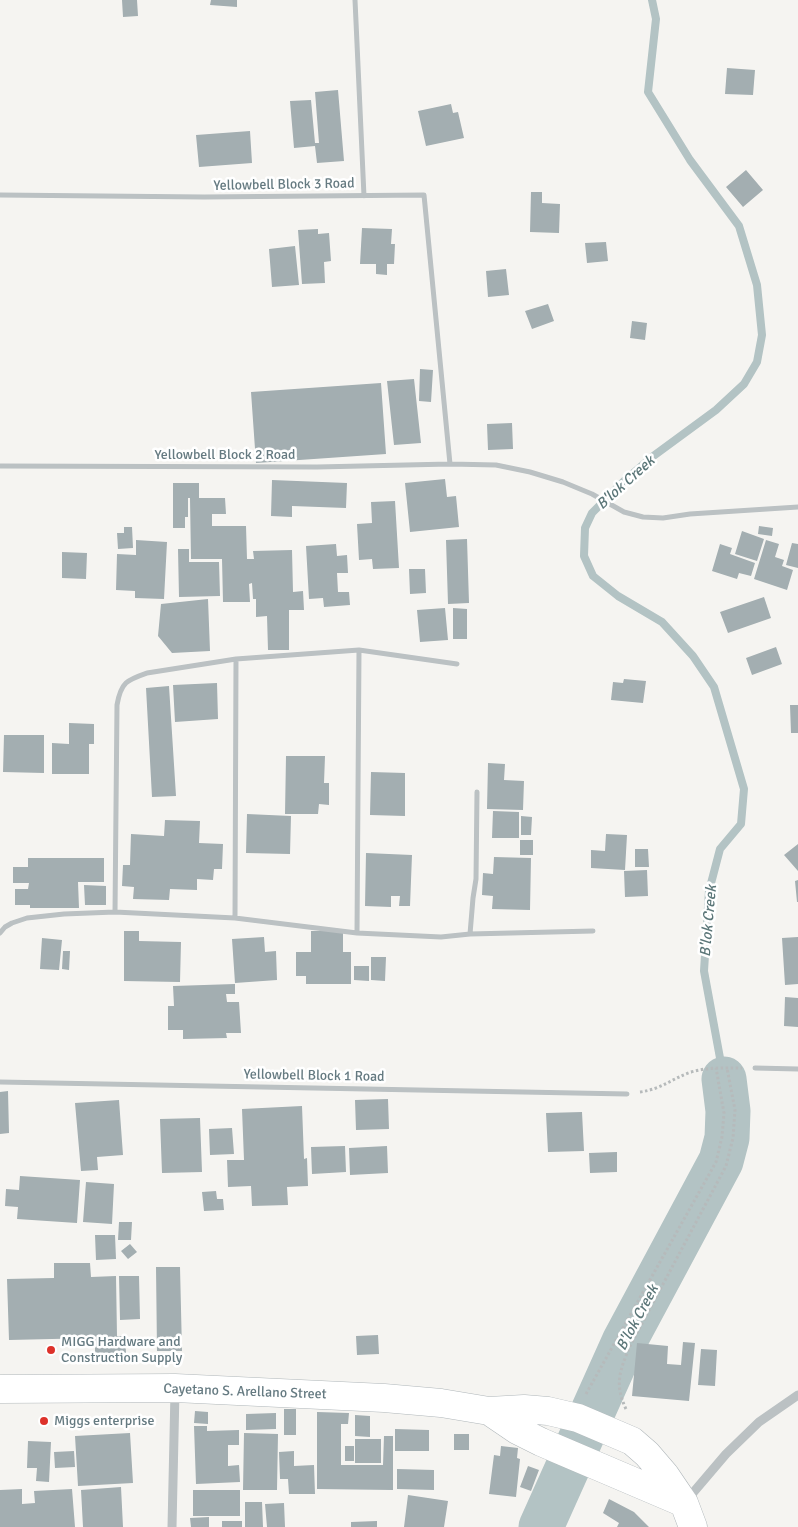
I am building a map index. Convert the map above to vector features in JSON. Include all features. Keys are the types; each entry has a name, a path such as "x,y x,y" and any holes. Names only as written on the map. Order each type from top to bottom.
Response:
{"main road":[{"name":"Cayetano S. Arellano Street","path":"0,1389 175,1388 384,1398 441,1403 489,1411 524,1409 548,1411 576,1417 629,1440 647,1454 666,1475 688,1515"},
{"name":"Cayetano S. Arellano Street","path":"489,1411 517,1430 612,1473 688,1515"}],"street":[{"path":"355,0 364,196"},
{"name":"Yellowbell Block 3 Road","path":"0,195 204,197 424,195 450,464"},
{"name":"Yellowbell Block 2 Road","path":"0,466 317,467 450,464 496,465 530,472 563,482 592,494 624,512 643,517 663,518 798,506"},
{"path":"357,933 359,650"},
{"path":"115,912 118,705 120,692 124,685 134,678 148,673 236,659 359,650 457,664"},
{"path":"235,918 236,659"},
{"path":"470,934 476,879 477,792"},
{"path":"0,933 12,923 27,918 115,912 235,918 357,933 441,936 593,931"},
{"path":"755,1068 798,1069"},
{"name":"Yellowbell Block 1 Road","path":"0,1082 627,1094"},
{"path":"0,1384 0,1389"},
{"path":"172,1527 175,1388"},
{"path":"688,1515 726,1454 759,1422 798,1394"}],"path":[{"path":"627,1094 661,1087 689,1072 705,1068 755,1068"},
{"path":"576,1417 716,1162 722,1137 724,1114 716,1068"},
{"path":"629,1440 636,1428 635,1421 626,1409 619,1391 618,1381 630,1346 726,1166 733,1138 735,1110 728,1068"}],"building":[{"path":"122,0 137,0 138,16 123,17"},
{"path":"211,0 237,0 237,7 210,5"},
{"path":"727,68 755,70 753,95 725,94"},
{"path":"338,90 344,161 317,163 315,146 294,148 290,101 311,100 315,143 319,143 315,92"},
{"path":"451,104 453,113 458,112 464,138 426,146 418,111"},
{"path":"250,131 252,163 199,167 196,135"},
{"path":"746,170 763,190 743,207 726,187"},
{"path":"531,192 542,192 542,203 560,204 559,233 530,232"},
{"path":"362,228 392,229 391,244 395,244 394,264 387,264 387,275 376,274 376,264 360,264"},
{"path":"318,229 318,234 329,233 331,261 324,262 325,283 302,284 298,230"},
{"path":"606,242 608,261 587,263 585,243"},
{"path":"295,246 299,285 272,287 269,249"},
{"path":"506,269 509,295 488,297 486,271"},
{"path":"548,304 554,321 532,329 525,311"},
{"path":"632,321 647,323 645,340 630,338"},
{"path":"420,369 433,370 431,402 419,401"},
{"path":"414,379 421,443 394,445 387,381"},
{"path":"381,383 386,454 256,463 251,392"},
{"path":"512,423 513,449 488,450 487,424"},
{"path":"445,479 447,497 456,496 459,527 410,532 405,483"},
{"path":"272,480 347,483 346,508 292,506 292,517 271,516"},
{"path":"173,483 199,483 199,498 225,498 226,514 212,514 212,526 246,526 247,559 254,559 253,551 292,550 293,592 303,591 304,610 289,610 289,650 268,650 267,616 256,617 256,599 253,599 252,583 249,584 250,602 223,602 222,559 191,559 190,498 188,498 188,517 185,517 185,528 173,528"},
{"path":"395,501 399,568 373,569 372,559 359,560 357,524 372,523 371,502"},
{"path":"759,526 773,528 772,536 758,534"},
{"path":"124,527 132,527 133,548 118,549 117,533 124,533"},
{"path":"742,531 764,539 757,561 735,554"},
{"path":"467,539 469,603 448,604 446,540"},
{"path":"136,540 167,542 164,599 135,598 135,591 116,590 117,554 136,555"},
{"path":"766,540 779,544 775,557 784,560 782,566 793,570 787,590 754,579"},
{"path":"792,543 798,544 798,568 786,565"},
{"path":"336,544 337,556 347,555 348,573 337,573 338,592 349,592 350,605 324,607 323,598 309,599 306,546"},
{"path":"720,544 732,548 730,554 755,563 751,576 739,573 737,579 712,571"},
{"path":"178,549 189,549 189,562 219,562 220,596 179,597"},
{"path":"62,552 87,553 86,579 62,578"},
{"path":"409,569 425,569 426,593 410,594"},
{"path":"764,597 771,618 728,633 720,612"},
{"path":"208,599 210,651 172,653 158,636 161,604"},
{"path":"445,608 448,640 420,642 417,610"},
{"path":"453,608 467,609 467,639 453,639"},
{"path":"776,647 782,664 752,675 746,658"},
{"path":"624,679 646,681 643,703 611,700 613,682 623,683"},
{"path":"217,683 218,719 175,722 173,685"},
{"path":"169,686 176,796 152,797 146,688"},
{"path":"790,705 798,705 798,733 791,733"},
{"path":"69,723 94,724 94,744 89,744 89,774 52,774 52,743 69,744"},
{"path":"4,735 44,735 44,773 3,772"},
{"path":"286,756 325,756 324,783 329,783 329,805 319,804 318,814 285,814"},
{"path":"488,763 505,764 504,780 524,781 523,810 487,809"},
{"path":"371,772 405,773 405,816 370,815"},
{"path":"493,811 519,812 519,838 492,838"},
{"path":"247,814 291,816 290,854 246,853"},
{"path":"521,816 532,817 531,835 521,835"},
{"path":"165,820 200,821 199,843 223,844 222,869 214,869 213,880 197,879 197,890 170,889 169,900 133,899 134,887 122,886 123,865 130,865 131,834 164,836"},
{"path":"606,834 627,835 625,870 591,868 591,850 605,851"},
{"path":"520,840 533,840 533,855 520,855"},
{"path":"798,844 798,871 784,855"},
{"path":"635,849 648,849 649,867 635,867"},
{"path":"366,853 412,855 410,906 399,906 400,896 391,896 391,907 365,906"},
{"path":"494,857 531,858 530,910 492,909 493,896 482,895 483,873 493,874"},
{"path":"28,858 104,858 104,882 78,882 79,908 30,908 30,905 15,905 15,889 28,889 29,883 13,883 13,867 28,867"},
{"path":"647,870 648,896 625,897 624,871"},
{"path":"798,880 798,902 797,902 795,881"},
{"path":"84,885 106,886 106,905 85,905"},
{"path":"124,931 139,931 139,941 181,942 180,982 124,981"},
{"path":"311,931 343,931 343,952 351,952 351,984 306,984 306,976 296,976 296,952 311,952"},
{"path":"264,937 265,952 276,951 277,980 235,983 232,939"},
{"path":"798,937 798,984 785,985 782,938"},
{"path":"42,938 62,940 59,970 40,969"},
{"path":"63,951 70,951 69,970 62,969"},
{"path":"371,957 386,957 385,981 371,980"},
{"path":"354,966 369,966 369,981 354,980"},
{"path":"235,984 235,994 226,994 227,1002 239,1002 241,1033 226,1033 227,1038 183,1039 183,1030 168,1030 168,1006 174,1006 173,986"},
{"path":"785,997 798,998 798,1027 784,1026"},
{"path":"8,1091 9,1133 0,1134 0,1092"},
{"path":"388,1099 389,1129 356,1130 355,1100"},
{"path":"119,1100 123,1155 97,1157 98,1170 81,1171 75,1103"},
{"path":"302,1106 304,1159 307,1158 308,1186 287,1187 288,1205 252,1206 251,1186 228,1187 227,1160 244,1160 242,1109"},
{"path":"582,1112 584,1151 548,1152 546,1113"},
{"path":"200,1118 202,1172 162,1173 160,1119"},
{"path":"232,1128 234,1154 210,1155 209,1129"},
{"path":"345,1146 346,1172 312,1174 311,1147"},
{"path":"387,1146 388,1173 350,1175 349,1148"},
{"path":"617,1152 617,1172 590,1173 589,1153"},
{"path":"20,1176 80,1180 77,1223 17,1219 18,1207 5,1206 6,1189 19,1190"},
{"path":"86,1182 114,1184 112,1224 83,1222"},
{"path":"216,1191 217,1199 223,1199 224,1210 204,1211 202,1192"},
{"path":"119,1222 132,1222 131,1240 118,1240"},
{"path":"95,1235 115,1235 116,1259 96,1260"},
{"path":"130,1244 137,1252 128,1259 121,1251"},
{"path":"54,1263 90,1263 91,1277 116,1276 117,1336 125,1336 126,1353 95,1354 95,1338 9,1340 7,1279 54,1278"},
{"path":"156,1267 180,1267 182,1351 157,1351"},
{"path":"119,1276 139,1276 140,1319 120,1320"},
{"path":"378,1335 379,1354 357,1355 356,1336"},
{"path":"683,1342 695,1343 689,1401 632,1396 637,1343 668,1346 667,1364 681,1365"},
{"path":"701,1349 717,1350 715,1386 698,1385"},
{"path":"284,1409 296,1409 296,1435 284,1435"},
{"path":"195,1411 208,1412 208,1424 194,1423"},
{"path":"317,1412 349,1413 348,1424 341,1424 341,1465 383,1465 384,1436 393,1436 393,1490 317,1489"},
{"path":"276,1413 276,1429 246,1430 246,1414"},
{"path":"355,1415 370,1416 370,1437 355,1436"},
{"path":"194,1426 207,1426 207,1431 239,1430 239,1445 228,1445 228,1466 239,1465 240,1482 196,1484"},
{"path":"395,1429 429,1430 429,1451 395,1451"},
{"path":"130,1433 133,1483 78,1486 75,1436"},
{"path":"244,1433 278,1434 277,1490 243,1490"},
{"path":"454,1434 469,1434 469,1450 454,1450"},
{"path":"355,1439 381,1439 381,1463 355,1463"},
{"path":"28,1441 51,1442 49,1482 36,1481 37,1468 27,1468"},
{"path":"345,1446 354,1446 354,1461 345,1461"},
{"path":"501,1446 518,1448 517,1458 520,1459 516,1497 489,1494 494,1455 500,1456"},
{"path":"74,1451 75,1467 55,1468 54,1452"},
{"path":"294,1451 294,1466 314,1465 315,1494 289,1494 288,1479 280,1479 279,1452"},
{"path":"528,1466 539,1470 531,1491 520,1487"},
{"path":"397,1469 434,1470 434,1490 397,1489"},
{"path":"121,1487 123,1527 83,1527 81,1490"},
{"path":"22,1489 22,1504 35,1503 34,1491 72,1489 75,1527 0,1527 0,1490"},
{"path":"193,1490 240,1490 240,1516 193,1516"},
{"path":"408,1495 448,1501 444,1527 404,1527"},
{"path":"609,1499 634,1512 649,1527 617,1527 619,1523 603,1513"},
{"path":"245,1502 262,1502 263,1527 245,1527"},
{"path":"284,1503 285,1527 267,1527 265,1504"},
{"path":"209,1517 209,1527 191,1527 190,1518"},
{"path":"222,1521 242,1521 242,1527 222,1527"},
{"path":"377,1521 377,1527 351,1527 351,1522"}],"waterway":[{"name":"B'lok Creek","path":"652,0 656,19 648,92 690,160 739,226 757,285 762,335 757,362 744,384 716,410 652,457 624,481 592,513 585,528 584,556 593,576 618,596 662,622 693,656 714,687 744,789 741,824 720,849 709,891 704,971 720,1058"},
{"name":"B'lok Creek","path":"541,1527 624,1342 721,1161 727,1138 728,1111 724,1079"}],"place":[{"name":"MIGG Hardware and Construction Supply","path":"51,1350"},
{"name":"Miggs enterprise","path":"44,1421"}]}
